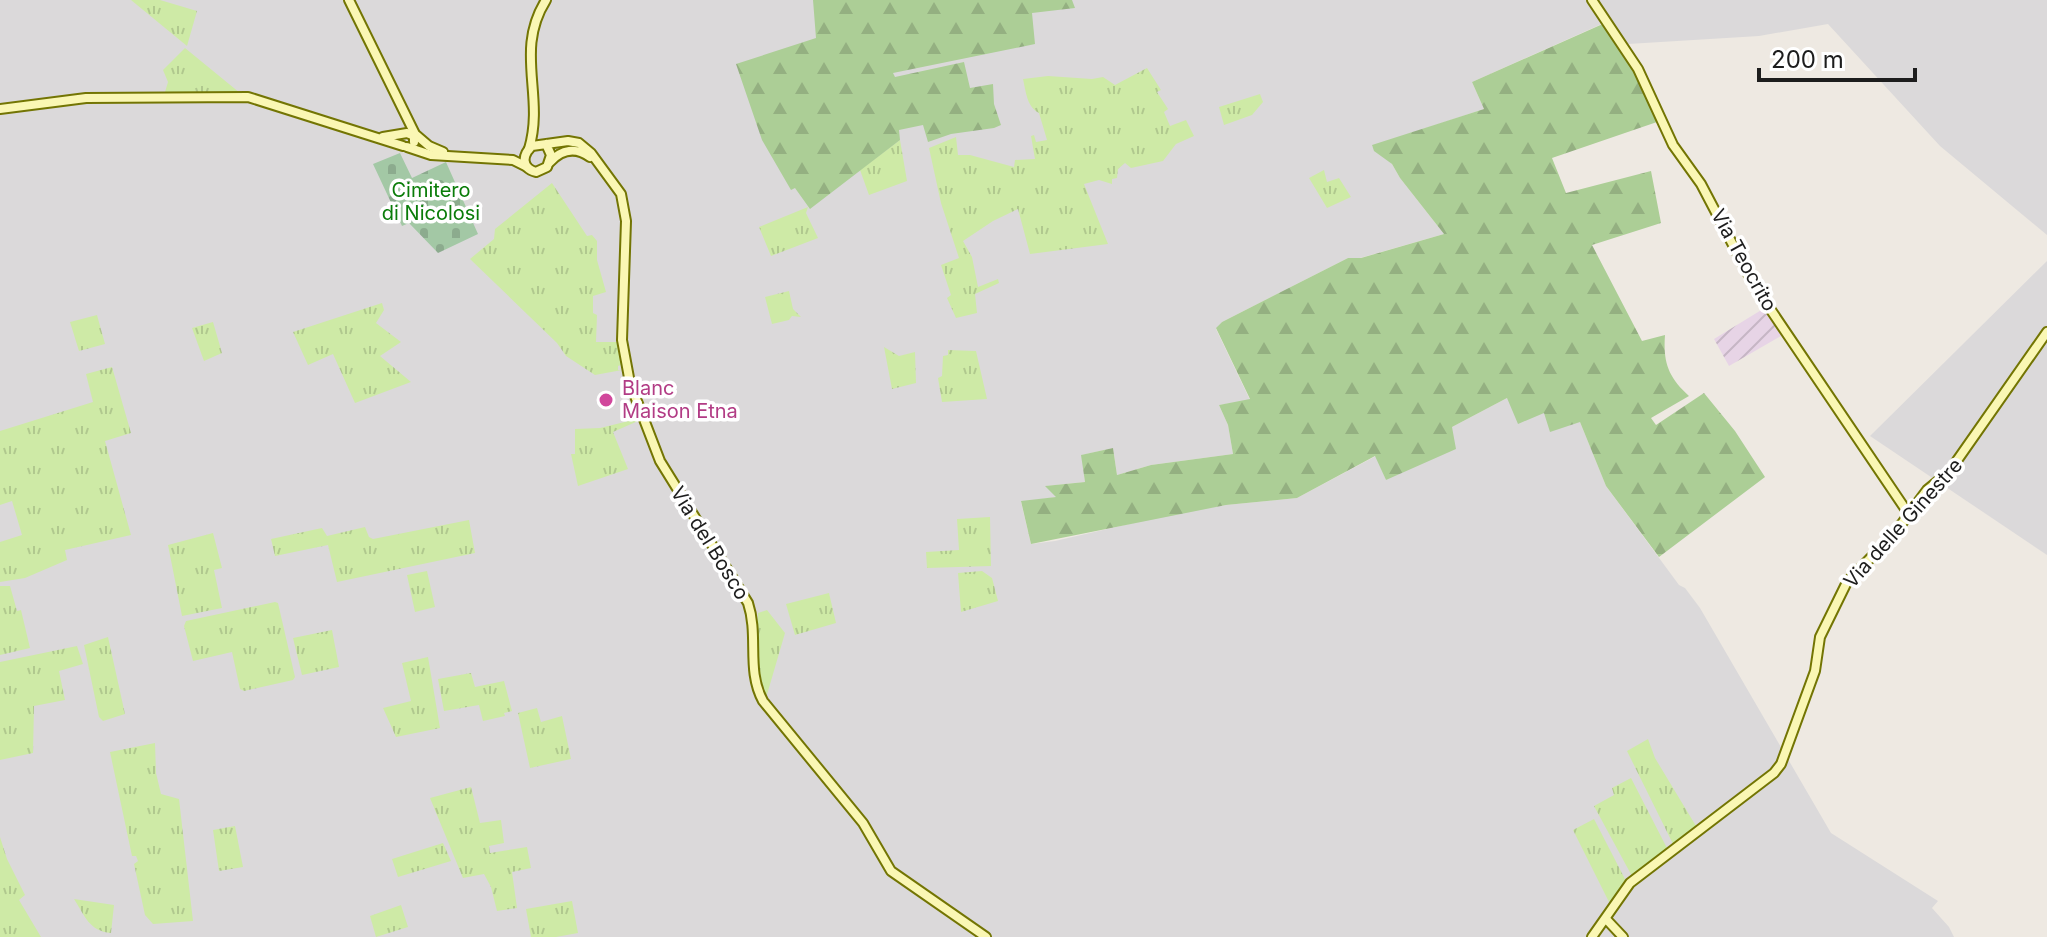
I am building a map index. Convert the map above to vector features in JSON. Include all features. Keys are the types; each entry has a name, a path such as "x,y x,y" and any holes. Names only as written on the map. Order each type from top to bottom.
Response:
{"main road":[{"path":"349,0 401,110 407,138 431,155 513,160 539,172 564,151 574,150 588,155 600,165"},
{"path":"546,0 537,15 529,45 537,135 550,151 550,162"},
{"name":"Via Teocrito","path":"1592,0 1638,69 1673,145 1701,184 1754,285 1908,513"},
{"path":"0,110 86,98 248,97 363,133 407,138 450,153 511,156 544,144"},
{"path":"527,167 524,161 535,117"},
{"name":"Via del Bosco","path":"544,144 579,143 591,153 618,189 625,206 622,340 630,383 660,461 748,603 753,624 753,669 758,693 863,823 891,871 986,937"},
{"name":"Via delle Ginestre","path":"1606,919 1630,883 1774,773 1785,756 1815,671 1820,637 1840,593 1894,534 1927,490 1949,472 1968,449 2047,332"},
{"path":"1592,937 1606,919 1623,937"}],"shaded area":[{"path":"0,0 2047,0 2047,235 1940,146 1828,24 1759,36 1628,44 1604,23 1472,82 1484,109 1372,146 1392,164 1444,234 1360,258 1348,258 1222,322 1216,329 1250,400 1219,405 1228,425 1233,454 1151,465 1117,475 1113,448 1082,455 1085,482 1046,486 1057,497 1021,502 1031,544 1055,541 1177,513 1297,498 1376,456 1386,480 1452,427 1507,398 1580,422 1606,486 1679,585 1685,588 1700,608 1831,833 1938,901 1932,908 1954,937 0,937"},
{"path":"2047,261 2047,555 1870,436"},
{"path":"1763,309 1770,314 1781,336 1729,366 1714,339"}],"green space":[{"path":"131,0 160,0 197,11 187,46"},
{"path":"813,0 1072,0 1075,8 1032,13 1035,44 893,73 895,77 964,62 970,88 993,84 994,104 1001,125 951,134 928,142 923,125 899,130 900,140 810,209 795,188 791,190 762,140 736,64 816,38"},
{"path":"1605,23 1635,69 1657,122 1552,158 1566,193 1651,171 1661,223 1592,245 1642,341 1665,335 1668,368 1689,396 1651,418 1656,425 1704,393 1735,431 1765,477 1659,557 1606,486 1580,422 1550,432 1544,413 1518,424 1507,398 1452,427 1456,449 1386,480 1375,456 1297,498 1226,505 1031,544 1021,501 1056,497 1045,486 1085,482 1081,455 1113,448 1117,475 1151,465 1233,454 1228,425 1219,405 1250,399 1216,328 1222,322 1348,258 1361,258 1444,234 1392,164 1374,151 1372,145 1484,109 1472,82"},
{"path":"185,48 240,93 165,92 168,82 163,70"},
{"path":"1147,68 1161,90 1157,92 1168,109 1164,112 1170,126 1186,120 1194,136 1176,144 1163,161 1131,168 1125,163 1118,169 1117,178 1112,179 1112,184 1099,180 1084,184 1108,244 1030,254 1018,209 963,241 972,257 978,287 998,279 999,283 975,294 977,313 956,318 947,298 951,295 941,265 959,258 941,203 929,148 956,137 958,155 970,155 1014,167 1015,160 1035,159 1031,136 1034,135 1036,142 1047,140 1039,113 1028,99 1023,79 1103,77 1115,85"},
{"path":"1260,94 1263,102 1252,115 1224,125 1219,107"},
{"path":"900,140 907,181 869,195 860,170"},
{"name":"Cimitero di Nicolosi","path":"400,153 412,178 446,162 478,234 438,253 409,223 402,226 373,164"},
{"path":"1324,170 1327,182 1339,178 1351,197 1327,208 1309,178"},
{"path":"552,183 587,236 592,235 597,241 597,260 606,292 593,296 593,313 597,315 596,342 620,342 621,365 618,370 622,370 595,375 566,356 557,343 470,259 494,239 495,229"},
{"path":"808,207 806,213 818,238 771,256 759,227"},
{"path":"789,291 793,309 801,317 792,316 789,320 772,324 765,297"},
{"path":"382,303 384,310 376,323 401,342 380,356 411,382 355,403 333,354 308,365 293,332"},
{"path":"97,315 105,344 79,351 70,322"},
{"path":"213,322 222,353 204,361 192,328"},
{"path":"884,347 899,356 915,352 916,383 892,389"},
{"path":"948,350 976,351 987,399 942,402 938,378 942,376 943,356 948,355"},
{"path":"112,367 131,433 105,441 131,535 65,550 67,560 25,578 0,582 0,542 22,535 12,501 0,505 0,431 93,402 86,374"},
{"path":"637,419 613,432 628,469 578,486 571,454 575,454 575,429 600,428"},
{"path":"990,517 991,566 927,568 926,552 959,550 957,519"},
{"path":"469,520 475,553 337,582 328,545 275,556 271,539 322,528 327,536 365,527 373,539"},
{"path":"213,533 222,568 214,570 222,608 182,616 168,545"},
{"path":"427,571 435,607 415,612 407,575"},
{"path":"982,571 992,578 998,601 961,612 958,573"},
{"path":"0,586 10,586 17,611 21,610 30,648 0,655"},
{"path":"829,593 836,623 795,635 786,604"},
{"path":"278,603 295,677 293,680 244,691 240,689 232,652 193,661 184,626 186,621"},
{"path":"767,610 785,633 766,698 758,667 757,635 758,613"},
{"path":"332,630 339,667 302,675 293,638"},
{"path":"108,637 125,714 103,721 99,717 84,645"},
{"path":"77,646 83,664 59,671 65,700 34,706 33,753 0,760 0,662"},
{"path":"428,657 440,728 396,737 383,708 411,701 402,663"},
{"path":"471,673 475,687 504,681 512,711 504,713 505,716 483,721 479,705 444,711 438,679"},
{"path":"537,708 541,722 562,716 571,759 530,768 518,713"},
{"path":"1648,739 1655,758 1696,826 1674,846 1627,751"},
{"path":"155,743 156,773 161,794 179,799 193,921 153,924 145,915 134,864 138,861 136,856 132,856 110,752"},
{"path":"1631,778 1669,852 1633,878 1594,806 1614,795 1612,788"},
{"path":"471,787 480,823 501,820 504,843 489,846 490,853 527,847 531,868 512,872 517,908 497,911 484,874 463,878 430,798"},
{"path":"1594,819 1626,881 1611,906 1573,830"},
{"path":"235,826 243,867 219,871 213,830"},
{"path":"0,837 25,895 19,900 41,937 0,937"},
{"path":"443,843 451,861 398,877 392,859"},
{"path":"74,899 114,905 111,933 93,926"},
{"path":"572,901 578,933 531,937 526,909"},
{"path":"401,905 408,927 376,937 370,916"}],"place":[{"name":"Blanc Maison Etna","path":"606,400"}]}
